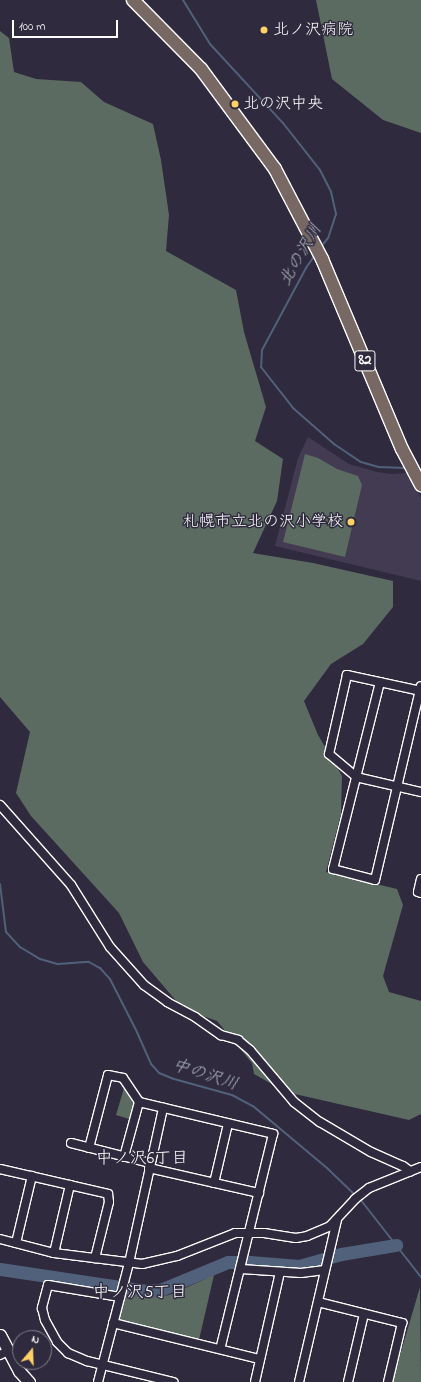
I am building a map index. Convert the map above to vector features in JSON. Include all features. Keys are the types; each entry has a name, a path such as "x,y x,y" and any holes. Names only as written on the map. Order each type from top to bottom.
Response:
{"main road":[{"name":"82","path":"133,0 201,69 275,169 322,259 409,462 419,481"}],"street":[{"path":"380,682 356,777 334,869 375,880 397,787 421,689 347,675 328,754 356,777 397,787 421,792"},
{"path":"0,805 71,885 110,948 144,985 167,1002 195,1017 221,1035 238,1040 250,1050 294,1102 320,1122 371,1152 403,1166 410,1171"},
{"path":"421,879 418,892 421,893"},
{"path":"89,1148 108,1075 123,1078 138,1102 273,1134 220,1350"},
{"path":"124,1156 138,1102"},
{"path":"98,1382 129,1263 149,1165 163,1108"},
{"path":"214,1183 228,1124"},
{"path":"70,1143 124,1156 149,1165 259,1194"},
{"path":"0,1239 54,1253 142,1264 176,1256 235,1234 264,1233 296,1238 307,1236 330,1226 355,1199 369,1188 421,1167"},
{"path":"0,1169 108,1194 109,1202 95,1258"},
{"path":"16,1243 32,1176"},
{"path":"54,1253 70,1185"},
{"path":"299,1382 337,1219"},
{"path":"242,1265 280,1272 301,1273 326,1268"},
{"path":"255,1382 280,1272"},
{"path":"121,1295 48,1285 42,1308 44,1320 57,1342 68,1353 87,1361 173,1382"},
{"path":"318,1302 402,1323 388,1382"},
{"path":"348,1382 364,1314"},
{"path":"113,1323 260,1359"},
{"path":"0,1335 4,1353 29,1382"}],"shaded area":[{"name":"札幌市立北の沢小学校","path":"308,437 349,464 377,472 392,474 408,473 421,498 421,581 275,546 298,458"}],"green space":[{"path":"316,0 421,0 421,133 383,120 332,79"},
{"path":"0,31 9,38 14,72 36,79 81,82 104,102 153,124 161,160 169,215 166,251 236,290 244,332 266,407 255,441 283,459 277,501 253,553 313,563 393,581 393,607 363,644 331,664 304,701 318,735 342,776 341,814 326,872 397,889 403,905 383,976 389,992 421,1001 421,1114 409,1120 286,1092 254,1074 252,1063 217,1021 183,1009 143,962 119,913 31,816 16,793 30,732 0,697"},
{"path":"305,454 318,458 337,469 358,476 362,485 345,557 283,542"},
{"path":"124,1088 134,1103 129,1119 116,1115"},
{"path":"214,1275 199,1340 118,1320 125,1295 161,1297 172,1294"},
{"path":"420,1287 421,1382 392,1382"}],"waterway":[{"name":"北の沢川","path":"183,0 210,44 283,123 320,170 331,192 336,214 328,238 320,248"},
{"name":"北の沢川","path":"315,255 306,268 262,350 261,367 293,408 334,444 361,462 379,467 406,468"},
{"name":"中の沢川","path":"0,884 6,932 20,947 40,959 58,964 89,962 100,968 110,979 136,1030 151,1064 159,1073 174,1079 232,1095 253,1106 327,1168 356,1196"},
{"name":"中の沢川","path":"360,1199 421,1277"},
{"path":"0,1269 148,1291 160,1290 228,1262 250,1262 299,1266 341,1254 396,1245"}],"place":[{"name":"北ノ沢病院","path":"264,30"},
{"name":"北の沢中央","path":"235,104"},
{"name":"札幌市立北の沢小学校","path":"351,522"}],"district":[{"name":"中ノ沢6丁目","path":"142,1159"},
{"name":"中ノ沢5丁目","path":"140,1293"}]}
